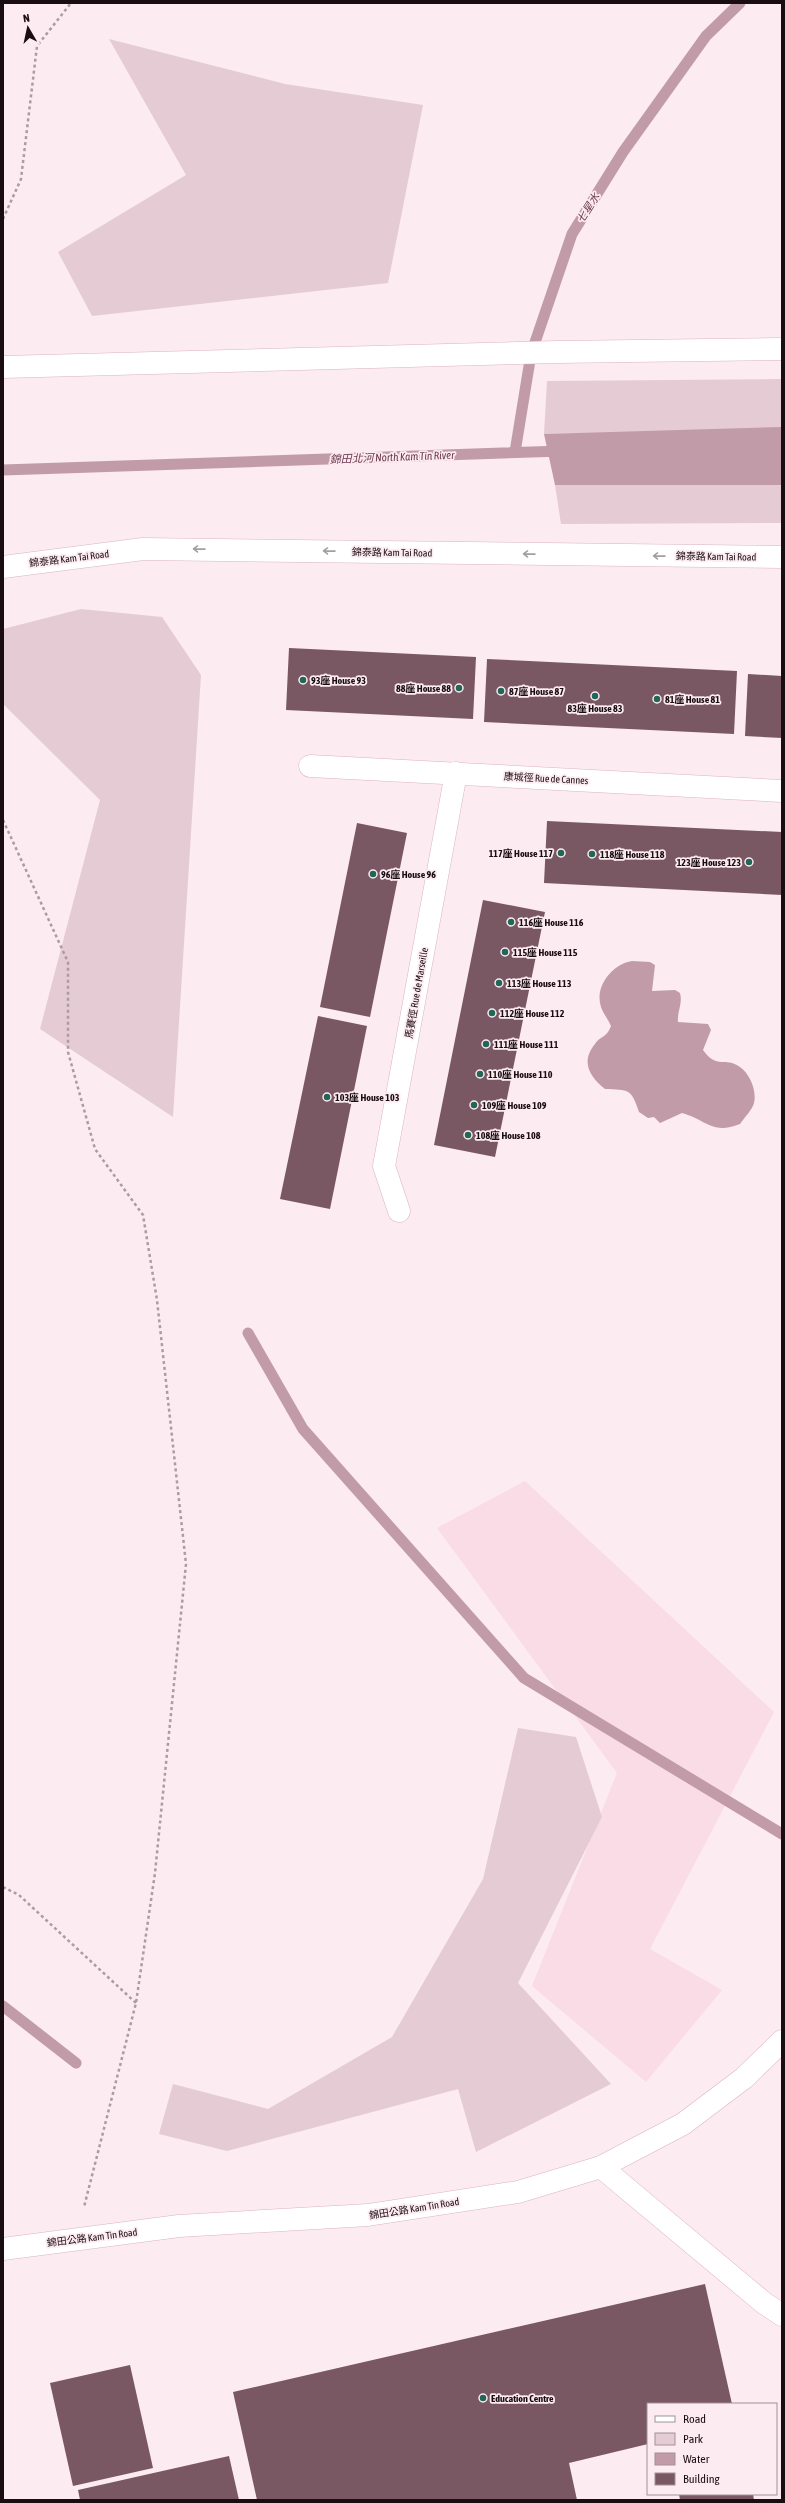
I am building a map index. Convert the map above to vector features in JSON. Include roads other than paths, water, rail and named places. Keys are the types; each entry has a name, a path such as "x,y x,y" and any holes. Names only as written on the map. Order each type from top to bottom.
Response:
{"street":[{"path":"3,367 558,352 782,349"},
{"name":"錦泰路 Kam Tai Road","path":"3,566 143,549 782,557"},
{"name":"康城徑 Rue de Cannes","path":"310,766 782,791"},
{"name":"馬賽徑 Rue de Marseille","path":"399,1211 384,1166 456,773"},
{"name":"錦田公路 Kam Tin Road","path":"3,2249 179,2226 368,2215 518,2192 601,2168 683,2124 744,2078 782,2041"},
{"path":"601,2168 782,2315"}],"water":[{"path":"782,427 782,485 555,485 544,434"},
{"path":"632,961 650,962 655,965 652,991 675,990 680,993 681,1001 678,1022 708,1024 711,1030 703,1050 708,1056 713,1060 735,1064 744,1070 750,1078 754,1088 754,1103 740,1124 723,1128 716,1127 682,1113 660,1123 654,1117 648,1118 639,1112 631,1094 624,1090 605,1089 591,1074 588,1057 597,1041 607,1033 611,1026 601,1007 600,991 607,977 612,971 618,966"}],"waterway":[{"name":"七星水","path":"515,452 531,354 572,234 623,152 706,36 740,3"},
{"name":"錦田北河 North Kam Tin River","path":"3,470 563,451"},
{"path":"248,1333 303,1429 524,1678 782,1834"},
{"path":"3,2006 76,2063"}],"place":[{"name":"93座 House 93","path":"303,680"},
{"name":"88座 House 88","path":"459,688"},
{"name":"87座 House 87","path":"501,691"},
{"name":"83座 House 83","path":"595,696"},
{"name":"81座 House 81","path":"657,699"},
{"name":"117座 House 117","path":"561,853"},
{"name":"118座 House 118","path":"592,854"},
{"name":"123座 House 123","path":"749,862"},
{"name":"96座 House 96","path":"373,874"},
{"name":"116座 House 116","path":"511,922"},
{"name":"115座 House 115","path":"505,952"},
{"name":"113座 House 113","path":"499,983"},
{"name":"112座 House 112","path":"492,1013"},
{"name":"111座 House 111","path":"486,1044"},
{"name":"110座 House 110","path":"480,1074"},
{"name":"103座 House 103","path":"327,1097"},
{"name":"109座 House 109","path":"474,1105"},
{"name":"108座 House 108","path":"468,1135"},
{"name":"Education Centre","path":"483,2398"}]}
